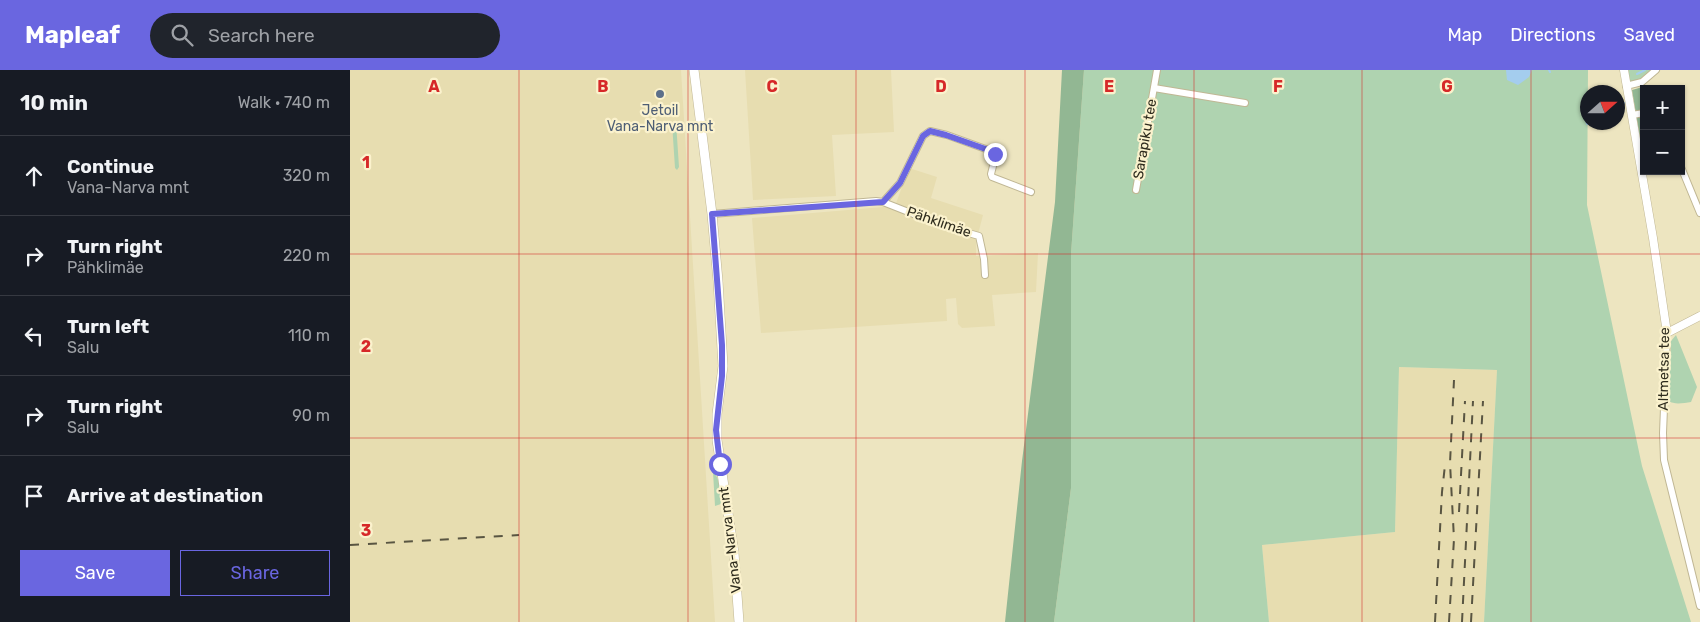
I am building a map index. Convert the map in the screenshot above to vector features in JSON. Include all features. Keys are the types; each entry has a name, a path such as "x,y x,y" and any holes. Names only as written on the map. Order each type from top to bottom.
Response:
{"main road":[{"name":"Vana-Narva mnt","path":"694,70 712,214 722,345 723,371 717,414 717,440 734,553 739,622"}],"street":[{"name":"Sarapiku tee","path":"1136,190 1157,70"},
{"name":"Altmetsa tee","path":"1624,70 1653,238 1666,333 1664,460 1700,606"},
{"path":"1626,86 1642,82 1656,70"},
{"name":"Sarapiku tee","path":"1154,88 1245,103"},
{"path":"1632,115 1640,114"},
{"path":"883,202 900,183 923,136 930,131 994,152 992,177 1030,192"},
{"path":"1684,175 1700,213"},
{"name":"Pähklimäe","path":"712,214 883,202 979,236 985,275"},
{"path":"1666,333 1700,316"}],"shaded area":[{"path":"350,70 681,70 715,622 350,622"},
{"path":"745,70 891,70 894,132 832,135 836,196 753,200"},
{"path":"909,168 937,177 931,198 983,215 976,242 976,256 1038,253 1036,292 992,295 995,326 962,328 958,324 956,298 946,299 947,321 761,333 752,218 895,206"},
{"path":"1399,367 1497,370 1484,622 1269,622 1262,545 1395,532"}],"green space":[{"path":"1062,70 1084,70 1071,254 1071,488 1054,622 1005,622 1022,461 1055,202"},
{"path":"1084,70 1588,70 1588,85 1580,85 1580,130 1588,130 1587,205 1642,466 1691,622 1484,622 1497,370 1399,367 1395,532 1262,545 1269,622 1054,622 1071,488 1071,254"},
{"path":"1628,70 1654,70 1643,79 1630,82"},
{"path":"1640,88 1640,138 1632,90"},
{"path":"676,122 679,167 677,170 675,168 672,123"},
{"path":"1676,335 1697,387 1691,402 1676,403 1669,401 1671,341"},
{"path":"713,472 719,482 721,496 721,504 715,506"}],"water":[{"path":"1506,70 1532,70 1529,77 1518,85 1507,80"}],"waterway":[{"path":"1637,74 1645,70"}],"railway":[{"path":"1449,622 1454,539 1450,463 1454,380"},
{"path":"1459,512 1465,401"},
{"path":"1462,622 1473,401"},
{"path":"1471,622 1483,401"},
{"path":"1435,622 1445,465"},
{"path":"350,545 519,535"}],"place":[{"name":"Jetoil Vana-Narva mnt","path":"660,94"}],"route":[{"path":"720,464 716,430 723,366 712,214 883,202 900,183 910,159 923,136 930,131 969,142 995,154"}]}
